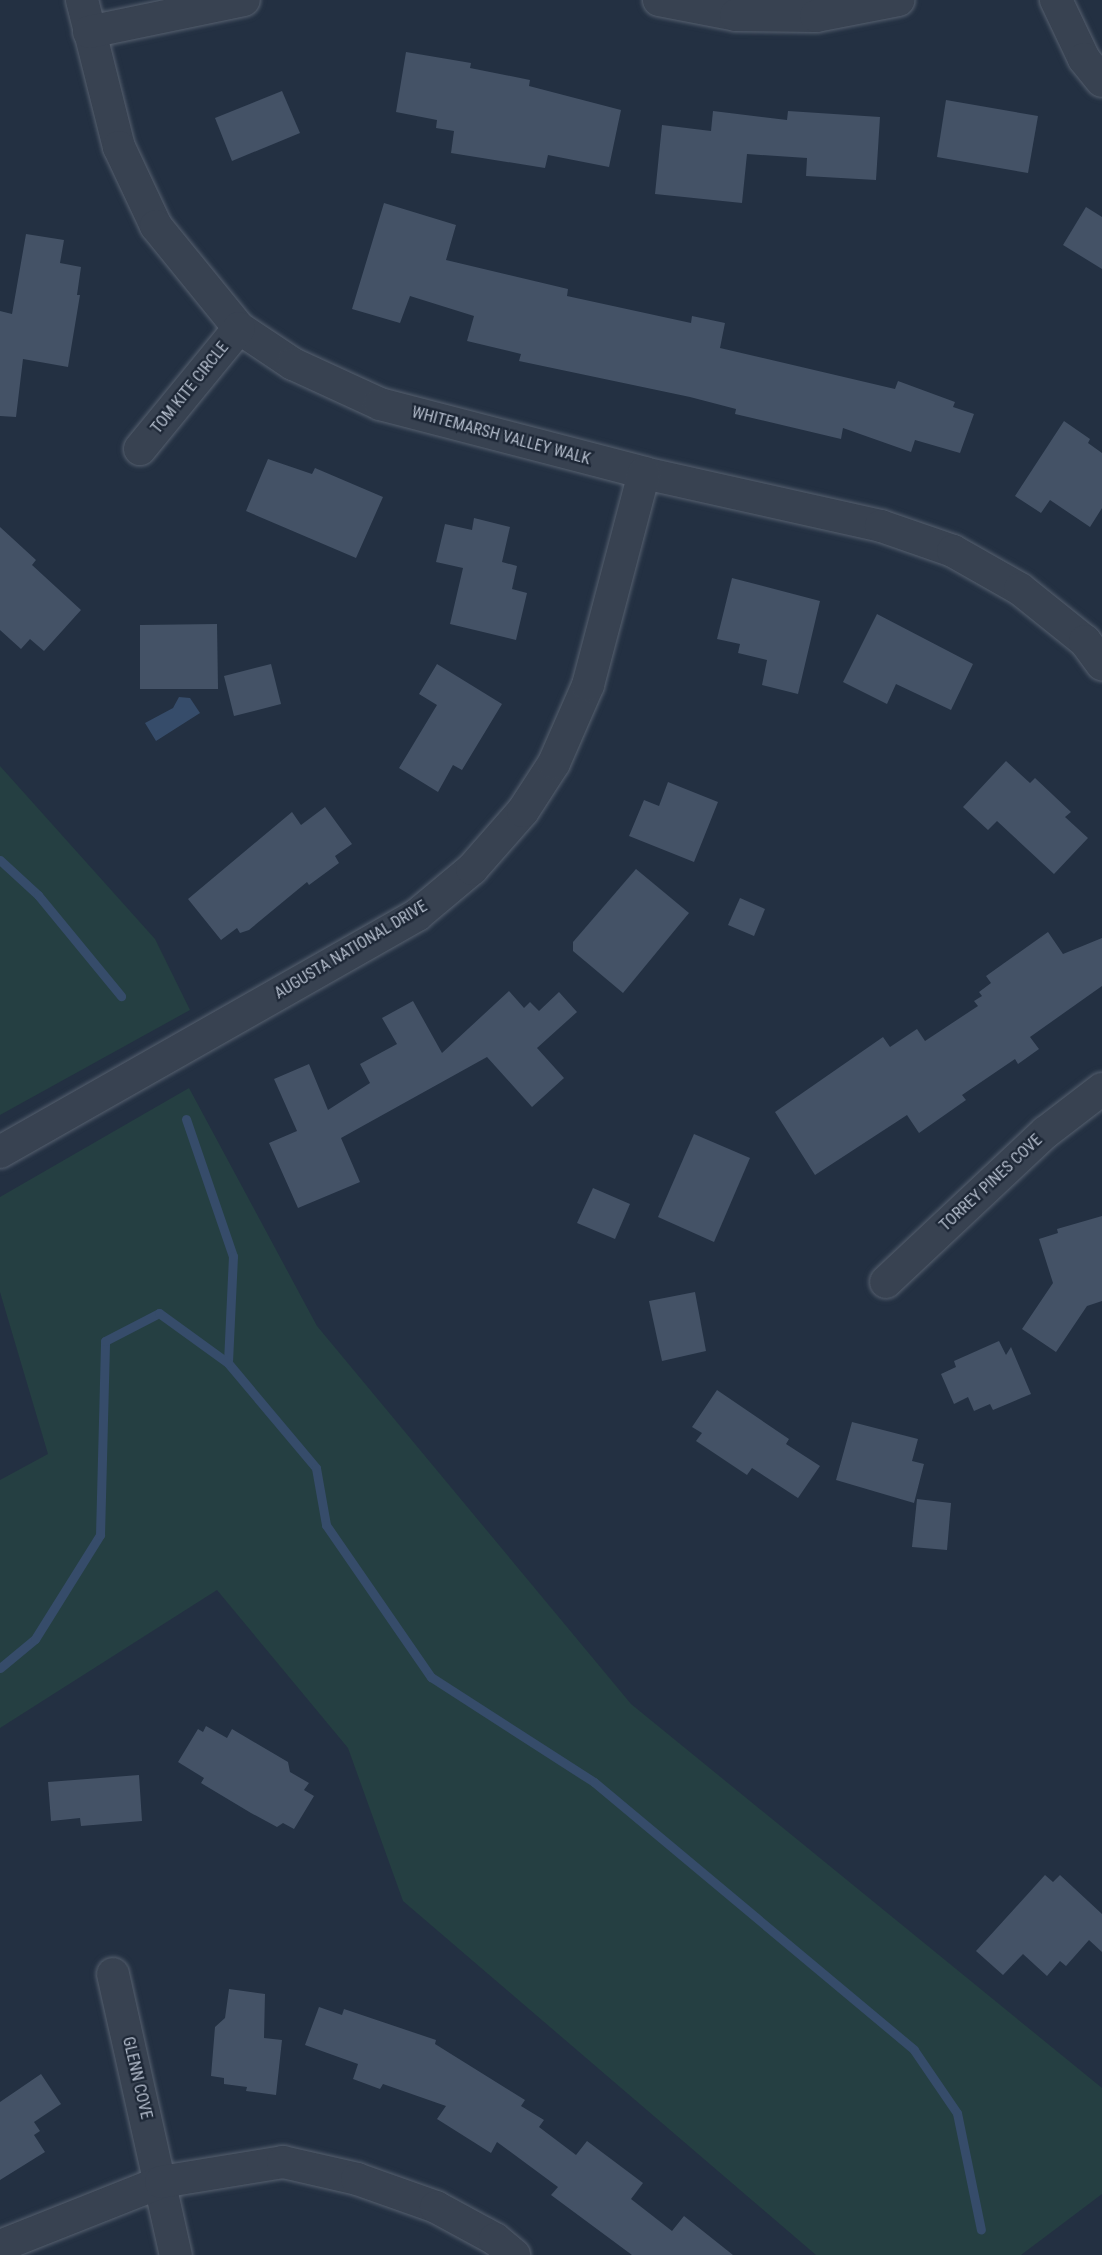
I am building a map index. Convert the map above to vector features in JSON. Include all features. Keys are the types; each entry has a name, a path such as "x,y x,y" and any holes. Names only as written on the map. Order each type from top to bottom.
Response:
{"street":[{"name":"WHITEMARSH VALLEY WALK","path":"82,0 119,147 156,226 239,328 293,364 380,404 644,473 881,526 953,551 1020,589 1085,641 1102,664"},
{"path":"89,32 244,0"},
{"path":"659,0 736,15 816,16 897,0"},
{"path":"1056,0 1084,59 1102,81"},
{"name":"TOM KITE CIRCLE","path":"140,448 239,328"},
{"name":"AUGUSTA NATIONAL DRIVE","path":"0,1152 417,915 472,869 523,810 554,763 588,685 644,473"},
{"name":"TORREY PINES COVE","path":"886,1282 1046,1132 1102,1089"},
{"name":"GLENN COVE","path":"113,1974 176,2255"},
{"path":"0,2246 160,2182 283,2162 357,2178 436,2207 495,2239 514,2255"}],"green space":[{"path":"0,766 155,939 190,1010 0,1115"},
{"path":"189,1088 317,1326 631,1704 1102,2088 1102,2194 1021,2255 816,2255 403,1901 348,1748 217,1590 0,1728 0,1480 48,1454 0,1292 0,1197"}],"water":[{"path":"179,697 190,698 200,713 156,741 145,723 173,708"}],"building":[{"path":"406,52 471,63 470,68 530,80 529,86 621,110 609,167 548,155 545,168 451,153 454,131 436,128 437,120 396,112"},
{"path":"282,91 300,133 232,161 215,118"},
{"path":"946,100 1038,116 1028,173 937,157"},
{"path":"713,111 787,120 788,111 880,117 876,180 806,176 807,158 747,154 742,203 655,194 662,125 711,131"},
{"path":"384,203 456,225 446,260 568,289 567,296 691,323 692,316 725,323 720,348 895,389 898,381 955,402 953,407 974,414 960,453 915,440 911,452 843,428 841,439 735,414 736,409 690,397 519,361 521,354 467,341 474,316 410,296 400,323 352,309"},
{"path":"1086,207 1102,217 1102,269 1063,245"},
{"path":"26,234 64,240 60,263 81,267 77,295 80,295 68,367 23,359 16,417 0,416 0,311 12,314"},
{"path":"1064,421 1090,439 1088,443 1102,453 1102,508 1090,527 1050,500 1041,513 1015,496"},
{"path":"268,459 312,474 315,468 383,497 356,558 246,511"},
{"path":"474,518 510,527 502,562 517,566 512,589 527,593 516,640 450,624 463,568 436,562 445,524 472,530"},
{"path":"0,527 36,560 32,565 81,610 44,651 30,639 21,649 0,630"},
{"path":"732,578 820,601 798,694 762,685 767,660 738,653 740,644 717,639"},
{"path":"877,614 973,664 951,710 896,684 887,704 843,682"},
{"path":"217,624 218,689 140,689 140,625"},
{"path":"271,664 281,704 234,716 224,676"},
{"path":"437,664 502,704 462,770 453,765 438,792 399,768 437,705 419,694"},
{"path":"1006,761 1030,783 1035,778 1071,812 1065,817 1088,838 1054,874 997,821 988,830 963,807"},
{"path":"668,782 718,802 694,862 629,836 644,800 659,806"},
{"path":"325,807 352,844 335,856 339,863 309,885 307,882 249,930 240,933 237,928 221,940 188,899 292,812 301,825"},
{"path":"636,869 689,913 623,993 573,951 573,942"},
{"path":"740,898 765,909 754,936 728,925"},
{"path":"1048,932 1063,954 1102,938 1102,986 1030,1037 1039,1049 1018,1064 1015,1059 962,1095 966,1100 919,1133 907,1115 815,1175 775,1112 883,1037 890,1047 917,1029 925,1041 978,1006 974,1001 982,996 979,992 991,983 986,976"},
{"path":"509,991 524,1008 530,1002 539,1011 559,992 577,1012 537,1048 564,1078 532,1107 487,1057 341,1138 360,1182 298,1208 269,1143 297,1131 274,1079 309,1064 328,1110 370,1083 360,1064 397,1044 382,1018 413,1001 442,1053"},
{"path":"694,1134 750,1158 714,1242 658,1217"},
{"path":"593,1188 630,1204 615,1239 577,1223"},
{"path":"1102,1216 1102,1301 1087,1306 1056,1352 1022,1329 1053,1283 1039,1239 1058,1233 1057,1229"},
{"path":"695,1292 706,1351 662,1361 649,1301"},
{"path":"999,1341 1006,1355 1011,1347 1031,1394 993,1410 990,1404 974,1411 968,1397 954,1404 941,1374 956,1367 954,1361"},
{"path":"717,1390 789,1439 786,1444 820,1466 798,1498 752,1468 747,1475 696,1441 702,1433 692,1427"},
{"path":"852,1422 918,1439 912,1461 924,1464 914,1503 836,1480"},
{"path":"917,1499 951,1503 947,1550 912,1547"},
{"path":"206,1726 227,1738 232,1729 288,1762 290,1772 309,1783 304,1790 314,1796 294,1829 283,1823 277,1827 251,1813 201,1783 204,1778 178,1762 198,1729 203,1732"},
{"path":"139,1775 142,1821 81,1826 80,1818 51,1821 48,1782"},
{"path":"1045,1875 1053,1882 1060,1875 1102,1914 1102,1952 1089,1940 1066,1966 1060,1961 1047,1976 1023,1954 1003,1975 976,1951"},
{"path":"229,1989 265,1994 264,2038 282,2040 276,2095 246,2091 247,2087 224,2084 224,2078 211,2076 215,2027 225,2018"},
{"path":"319,2007 342,2015 344,2009 436,2040 435,2044 525,2100 521,2106 544,2120 539,2127 576,2155 587,2141 643,2183 631,2199 672,2231 684,2216 733,2255 632,2255 551,2195 558,2187 497,2142 491,2153 437,2119 446,2106 383,2084 380,2089 353,2079 358,2064 305,2045"},
{"path":"41,2074 61,2104 34,2122 40,2131 34,2135 45,2152 0,2180 0,2102"}],"waterway":[{"path":"0,860 38,895 121,996"},
{"path":"186,1119 233,1256 228,1363 316,1468 326,1525 431,1677 594,1782 914,2050 957,2113 981,2230"},
{"path":"0,1668 35,1639 100,1535 105,1341 159,1313 228,1363"}]}
